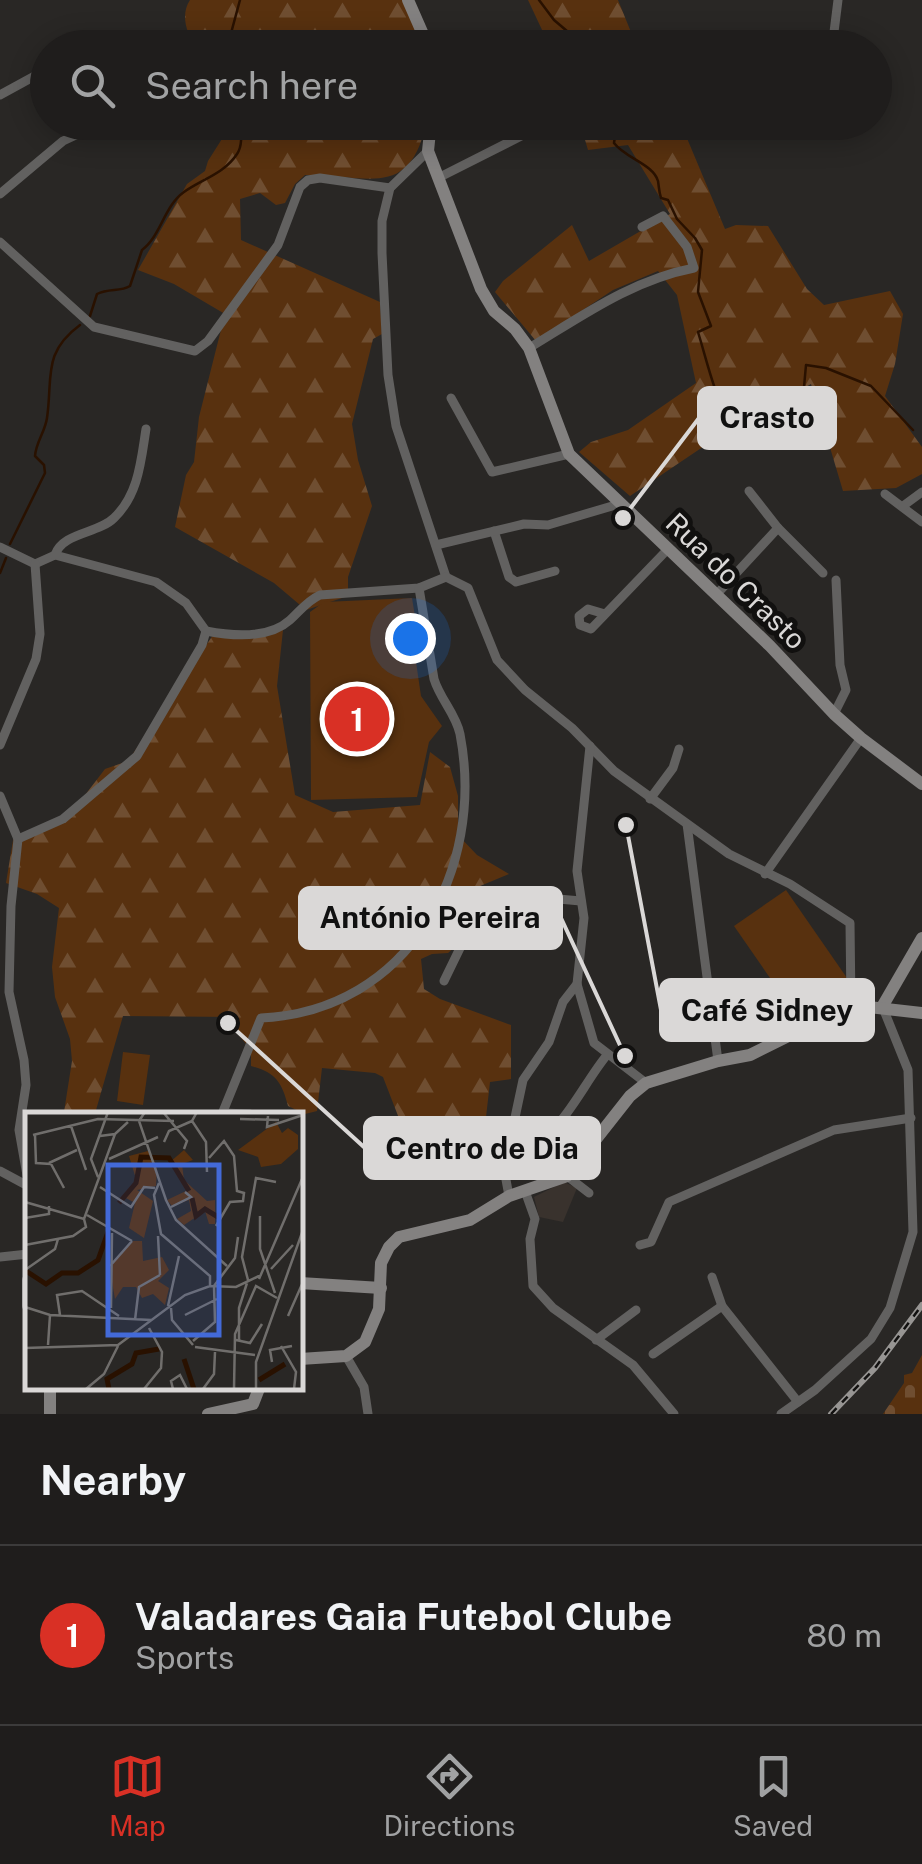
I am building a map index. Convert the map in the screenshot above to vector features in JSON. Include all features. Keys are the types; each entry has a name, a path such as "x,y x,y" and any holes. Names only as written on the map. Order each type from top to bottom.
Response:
{"street":[{"path":"408,0 420,30"},
{"path":"834,30 838,0"},
{"path":"0,94 30,78"},
{"path":"0,194 66,140"},
{"name":"Rua do Crasto","path":"430,140 428,152 481,289 494,311 529,348 570,454 717,594 834,714 922,784"},
{"path":"438,178 513,140"},
{"path":"428,152 390,188 382,221 388,375 396,426 446,577 468,588 498,660 614,772 728,854 806,893 850,923 851,1005"},
{"path":"0,242 94,327 195,351 208,341 278,245 300,187 308,180 320,178 390,188"},
{"path":"529,348 632,287 662,274 694,268 686,247 663,216 642,227"},
{"path":"452,398 492,472 570,454"},
{"path":"56,555 56,549 66,541 115,517 132,494 146,428"},
{"path":"748,491 778,528 824,573"},
{"path":"903,506 922,492"},
{"path":"886,494 922,522"},
{"path":"436,545 524,524 548,525 619,504"},
{"path":"717,594 778,528"},
{"path":"494,531 509,577 516,582 555,571"},
{"path":"0,547 35,564 56,555 156,582 186,602 206,631 227,635 278,630 307,601 320,594 418,588 446,577"},
{"path":"605,614 668,549"},
{"path":"0,745 36,659 40,634 35,564"},
{"path":"834,714 846,690 840,665 836,580"},
{"path":"222,1112 261,1018 300,1014 343,997 402,955 433,916 459,849 464,829 461,738 458,724 434,679 418,588"},
{"path":"18,839 63,819 137,756 202,645 206,631"},
{"path":"765,874 861,738"},
{"path":"590,746 578,872 582,957 577,984 594,1044 646,1083"},
{"path":"650,799 673,768 679,749"},
{"path":"0,796 18,839 5,904 9,992 26,1084 18,1130 25,1167"},
{"path":"687,824 718,1061"},
{"path":"433,916 466,921 506,903 555,898 582,901"},
{"path":"444,981 461,946 466,921"},
{"path":"882,1007 922,938"},
{"path":"509,1196 504,1169 524,1080 549,1042 563,1002 577,984"},
{"path":"302,1360 346,1356 370,1334 376,1321 382,1264 399,1237 470,1220 509,1196 568,1176 630,1096 646,1083 718,1061 750,1056 851,1005 922,1014"},
{"path":"781,1414 871,1339 890,1308 913,1232 905,1058 882,1007"},
{"path":"507,1156 525,1153 552,1133 607,1055"},
{"path":"640,1245 652,1242 669,1202 834,1130 910,1118"},
{"path":"0,1172 25,1182"},
{"path":"568,1176 589,1192"},
{"path":"525,1191 534,1219 530,1240 534,1286 553,1308 633,1366 674,1414"},
{"path":"0,1257 25,1254"},
{"path":"712,1277 722,1306 798,1402"},
{"path":"302,1283 381,1288"},
{"path":"653,1354 722,1306"},
{"path":"596,1340 636,1310"},
{"path":"346,1356 364,1387 368,1414"},
{"path":"208,1414 255,1409"}],"shaded area":[{"path":"564,1182 577,1188 563,1222 539,1217 534,1197"}],"green space":[{"path":"190,0 403,0 409,5 417,30 187,30"},
{"path":"528,0 618,0 630,30 542,30"},
{"path":"221,140 421,140 409,164 382,178 305,175 285,203 276,205 260,193 240,199 241,240 380,302 382,334 373,339 352,424 372,506 348,577 348,596 306,610 274,583 175,527 186,475 194,462 199,417 225,314 174,284 138,270 187,184 205,171"},
{"path":"585,140 688,140 725,229 736,225 768,226 807,289 824,305 890,291 903,314 885,396 922,447 922,474 896,488 843,491 811,384 731,428 630,496 579,452 591,442 628,430 696,383 677,295 658,271 613,290 536,341 495,292 503,281 572,225 589,261 670,214 628,145 588,150"},
{"path":"412,598 420,647 414,648 421,696 442,726 429,742 417,797 311,800 310,612 324,602"},
{"path":"283,630 277,686 295,795 333,812 420,805 430,752 450,767 458,796 458,835 477,855 509,874 432,906 463,929 458,944 448,953 421,959 424,989 440,999 511,1025 511,1079 490,1082 482,1152 477,1162 456,1170 417,1153 407,1139 383,1077 375,1073 322,1068 317,1111 305,1114 288,1106 276,1079 251,1066 251,1050 237,1033 237,1017 123,1016 96,1110 64,1112 72,1061 70,1039 55,997 52,967 59,908 37,894 6,883 14,834 44,831 82,799 105,769 128,761 213,635"},
{"path":"786,890 847,978 795,1014 734,926"},
{"path":"123,1052 150,1055 143,1105 117,1101"},
{"path":"922,1355 922,1414 883,1414 904,1383 904,1375 912,1373"}],"waterway":[{"path":"232,30 240,0"},
{"path":"539,0 566,30"},
{"path":"90,316 97,294 130,286 142,250 177,198 232,161 241,140"},
{"path":"614,140 655,175 661,198 668,200 677,219 702,250 698,292 711,326 698,332 720,402 730,416 742,423 757,422 778,410 804,387 806,365 826,368 871,386 913,430"},
{"path":"10,544 45,473 44,465 35,456 47,418 54,356 80,325"},
{"path":"0,573 6,558"}],"railway":[{"path":"831,1414 875,1368 922,1305"}],"place":[{"name":"Crasto","path":"623,518"},
{"name":"Valadares Gaia Futebol Clube","path":"357,719"},
{"name":"Café Sidney","path":"626,825"},
{"name":"Centro de Dia","path":"228,1023"},
{"name":"António Pereira","path":"625,1056"}]}
